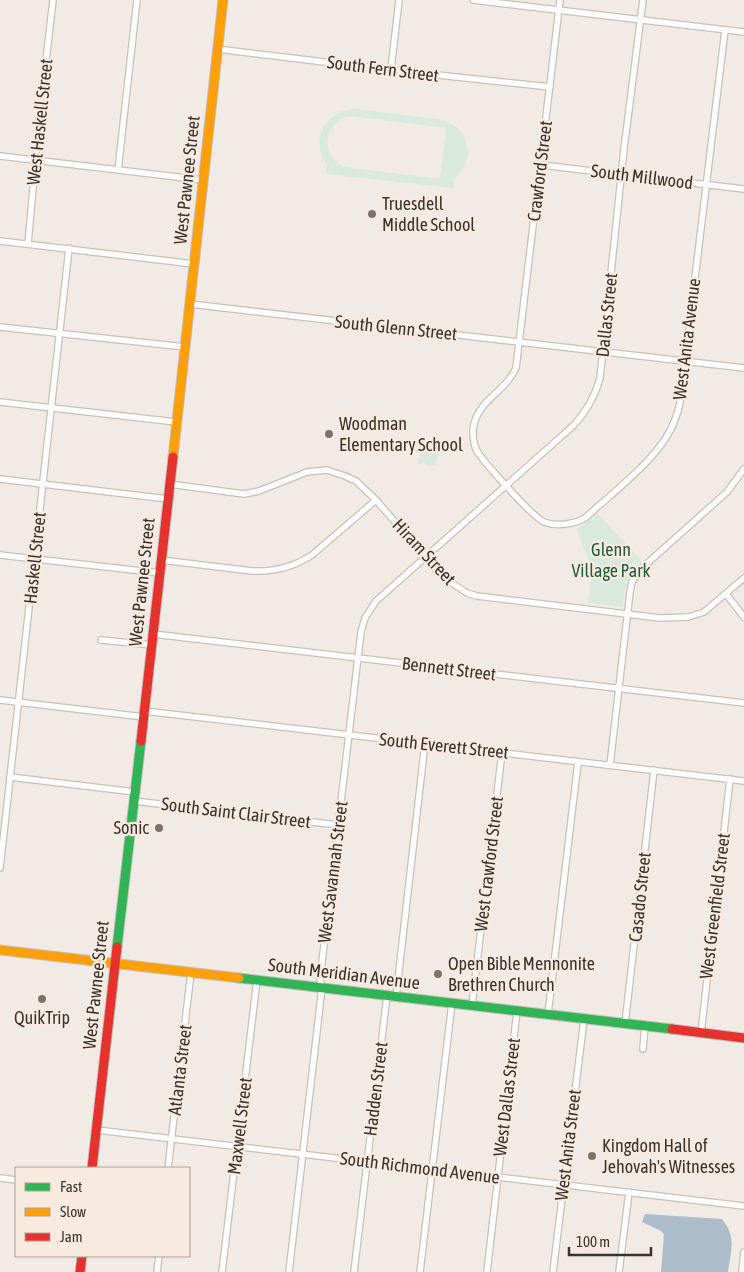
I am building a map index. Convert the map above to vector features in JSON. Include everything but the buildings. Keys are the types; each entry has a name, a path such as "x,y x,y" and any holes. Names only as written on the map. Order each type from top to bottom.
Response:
{"main road":[{"name":"West Pawnee Street","path":"92,1167 190,304 222,0"},
{"name":"South Meridian Avenue","path":"0,950 744,1038"},
{"path":"80,1272 82,1257"}],"street":[{"name":"West Haskell Street","path":"28,244 35,160 53,0"},
{"path":"118,170 136,0"},
{"path":"390,70 399,0"},
{"path":"473,0 744,32"},
{"name":"Crawford Street","path":"520,342 560,0"},
{"name":"Dallas Street","path":"426,557 574,426 584,414 598,387 643,0"},
{"name":"West Anita Avenue","path":"506,485 544,522 550,524 577,522 585,518 650,458 665,440 675,421 685,361 725,30"},
{"name":"South Fern Street","path":"217,49 550,87"},
{"path":"0,156 203,180"},
{"name":"South Millwood","path":"541,165 744,189"},
{"path":"0,241 194,264"},
{"name":"Haskell Street","path":"0,868 69,248"},
{"name":"South Glenn Street","path":"190,304 744,368"},
{"path":"0,327 185,347"},
{"path":"506,485 480,456 474,444 473,432 480,409 514,374 520,342"},
{"path":"0,402 176,422"},
{"path":"610,765 632,582 642,568 726,492 744,469"},
{"name":"Hiram Street","path":"169,484 244,494 252,493 307,472 327,470 356,481 376,500 449,581 471,595 660,618 688,618 704,612 744,578"},
{"path":"0,479 168,499"},
{"path":"161,560 252,571 284,568 301,562 312,555 376,500"},
{"path":"0,555 160,573"},
{"name":"West Savannah Street","path":"288,1272 322,988 320,979 361,632 365,618 373,606 426,557"},
{"path":"726,594 744,617"},
{"name":"Bennett Street","path":"153,634 744,704"},
{"path":"101,640 152,645"},
{"name":"South Everett Street","path":"0,700 426,743 744,781"},
{"path":"396,997 426,743"},
{"name":"West Crawford Street","path":"472,1006 502,752"},
{"path":"548,1014 578,762"},
{"name":"Casado Street","path":"625,1024 654,770"},
{"name":"South Saint Clair Street","path":"10,777 134,797 338,825"},
{"name":"West Greenfield Street","path":"701,1033 730,779"},
{"name":"Atlanta Street","path":"168,1167 192,972"},
{"name":"Maxwell Street","path":"222,1272 257,980"},
{"name":"Hadden Street","path":"354,1272 387,996"},
{"path":"420,1272 452,1003"},
{"name":"West Dallas Street","path":"487,1272 517,1011"},
{"name":"West Anita Street","path":"553,1272 584,1019"},
{"path":"643,1049 645,1026"},
{"name":"South Richmond Avenue","path":"96,1130 744,1206"},
{"path":"0,1178 15,1180"},
{"path":"619,1272 629,1192"},
{"path":"742,1272 744,1252"},
{"path":"157,1272 159,1257"}],"green space":[{"path":"357,109 444,120 457,127 466,139 468,154 464,168 454,179 453,188 326,174 327,165 322,155 320,136 329,120 346,110","holes":["351,116 446,128 440,178 345,167 331,156 328,148 330,132 335,125 342,119"]},
{"path":"425,442 434,446 440,454 435,465 427,466 424,462 417,464"},
{"name":"Glenn Village Park","path":"597,513 642,561 628,582 623,607 588,603 592,570 577,529"}],"water":[{"path":"645,1214 722,1219 730,1232 732,1244 728,1272 661,1272 664,1234 642,1222"}],"traffic: fast":[{"path":"117,947 141,741"},
{"path":"239,978 672,1029"}],"traffic: slow":[{"path":"173,457 223,0"},
{"path":"0,950 239,978"}],"traffic: jam":[{"path":"141,741 173,457"},
{"path":"92,1167 117,947"},
{"path":"672,1029 744,1038"},
{"path":"80,1272 82,1257"}],"place":[{"name":"Truesdell Middle School","path":"372,214"},
{"name":"Woodman Elementary School","path":"329,434"},
{"name":"Sonic","path":"159,828"},
{"name":"Open Bible Mennonite Brethren Church","path":"438,974"},
{"name":"QuikTrip","path":"42,999"},
{"name":"Kingdom Hall of Jehovah's Witnesses","path":"592,1156"}]}
